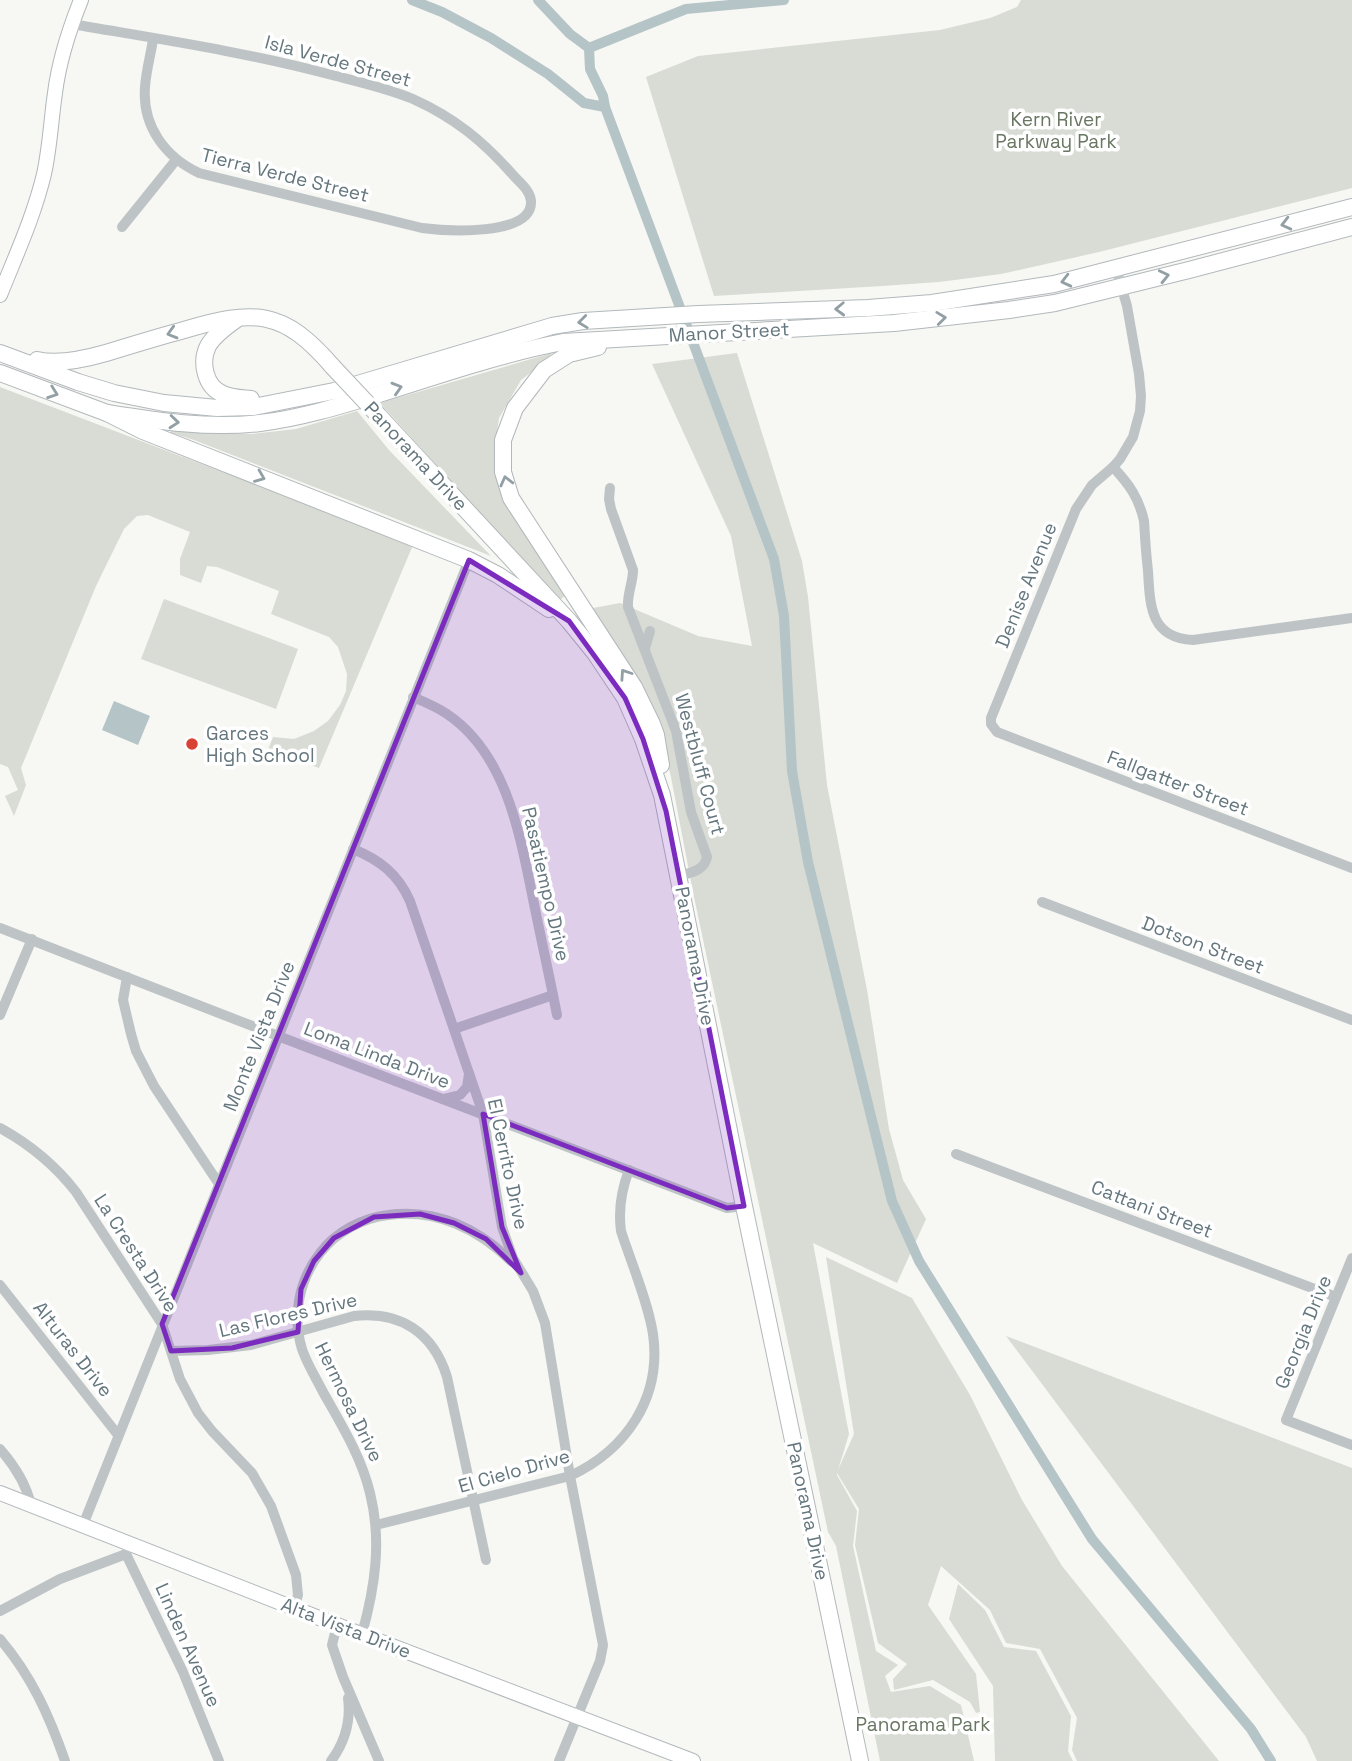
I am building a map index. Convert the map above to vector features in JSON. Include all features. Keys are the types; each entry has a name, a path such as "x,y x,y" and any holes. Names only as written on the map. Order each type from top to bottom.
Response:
{"main road":[{"name":"Manor Street","path":"0,352 114,393 164,403 217,408 254,407 334,391 552,326 583,321 698,314 932,303 1054,284 1352,207"},
{"name":"Manor Street","path":"107,413 188,423 228,425 261,422 327,410 521,350 563,342 894,323 1055,303 1352,227"},
{"name":"Panorama Drive","path":"0,352 44,362 65,361 239,317 268,319 297,331 569,621 595,653 625,698 659,783 860,1761"},
{"path":"239,317 208,345 204,365 212,387 224,395 236,398 294,400"},
{"path":"620,338 601,347 569,354 544,370 515,408 508,422 503,440 503,472 510,498 634,687 652,724 678,872"},
{"path":"0,373 107,413 156,436 469,560 498,575 569,621"}],"street":[{"path":"0,296 38,197 45,170 60,64 80,0"},
{"name":"Isla Verde Street","path":"72,24 276,61 414,99 468,130 528,191 531,204 529,211 517,221"},
{"name":"Tierra Verde Street","path":"153,38 145,87 147,114 164,148 187,167 209,176 422,228 462,231 485,229 517,221"},
{"path":"122,227 176,160"},
{"name":"Denise Avenue","path":"993,728 991,718 1076,509 1092,485 1113,467 1133,437 1140,411 1137,360 1116,268"},
{"path":"1113,467 1129,484 1141,508 1152,613 1168,633 1193,640 1352,618"},
{"name":"Westbluff Court","path":"610,488 611,509 633,570 628,607 676,730 691,813 707,856 706,862 698,871 678,872"},
{"name":"Monte Vista Drive","path":"83,1525 469,560"},
{"path":"645,648 649,631"},
{"name":"Pasatiempo Drive","path":"414,697 447,713 466,730 484,752 506,792 520,835 557,1015"},
{"name":"Fallgatter Street","path":"993,728 997,732 1352,868"},
{"name":"El Cerrito Drive","path":"353,849 370,856 390,870 406,892 483,1114 507,1244 533,1291 545,1324 570,1476 603,1645 600,1661 559,1761"},
{"name":"Dotson Street","path":"1042,902 1352,1020"},
{"name":"Loma Linda Drive","path":"0,928 727,1208 744,1206"},
{"path":"0,1015 32,939"},
{"path":"127,977 123,1000 136,1051 155,1086 219,1184"},
{"path":"454,1029 553,995"},
{"path":"443,1099 460,1095 467,1087 469,1074"},
{"name":"La Cresta Drive","path":"0,1128 35,1150 63,1176 162,1324 180,1379 198,1413 252,1473 271,1506 296,1575 298,1595 295,1608"},
{"name":"Cattani Street","path":"956,1154 1336,1297"},
{"name":"El Cielo Drive","path":"376,1525 570,1476 598,1461 624,1436 643,1406 654,1354 650,1319 621,1231 619,1217 621,1190 629,1170"},
{"name":"Hermosa Drive","path":"362,1634 373,1593 376,1525 370,1492 355,1450 302,1349 298,1332 298,1303 307,1274 314,1261 334,1238 348,1228 389,1214 420,1214 454,1223 486,1239 521,1273"},
{"name":"Georgia Drive","path":"1352,1258 1286,1420 1352,1444"},
{"name":"Alturas Drive","path":"0,1285 118,1435"},
{"name":"Las Flores Drive","path":"171,1350 208,1350 251,1345 354,1316 392,1318 407,1324 428,1340 443,1363 486,1560"},
{"path":"0,1449 13,1464 28,1492 31,1505"},
{"name":"Alta Vista Drive","path":"0,1493 83,1525 128,1549 295,1608 694,1761"},
{"path":"0,1611 60,1579 128,1549"},
{"name":"Linden Avenue","path":"128,1549 219,1761"},
{"path":"337,1625 332,1645 379,1761"},
{"path":"0,1639 37,1692 65,1761"},
{"path":"331,1761 342,1742 349,1716 349,1702 343,1677"}],"highlighted area":[{"path":"469,560 569,621 625,698 643,739 666,811 744,1206 727,1208 483,1114 502,1227 521,1273 486,1239 454,1223 420,1214 374,1217 334,1238 314,1261 301,1289 298,1332 232,1348 171,1351 162,1324"}],"green space":[{"name":"Kern River Parkway Park","path":"1021,0 1352,0 1352,188 1001,274 939,282 714,296 646,77 698,56 940,30 990,18 1017,7"},
{"path":"552,353 521,380 499,418 494,454 502,498 567,594 560,600 380,403"},
{"path":"737,353 802,561 827,785 867,990 889,1129 903,1180 926,1219 897,1283 813,1243 849,1434 838,1470 854,1434 826,1257 912,1298 970,1395 1022,1500 1062,1566 1219,1761 1077,1761 1072,1750 1077,1718 1040,1649 1006,1643 990,1610 941,1566 928,1605 976,1674 980,1712 976,1713 970,1702 933,1680 894,1690 893,1679 907,1664 878,1643 855,1545 859,1509 837,1473 857,1511 853,1546 876,1651 898,1665 885,1676 891,1692 930,1686 961,1705 974,1761 880,1761 836,1546 828,1532 671,777 659,729 648,701 593,608 620,603 698,636 752,646 731,536 652,364"},
{"path":"0,387 413,545 319,768 268,750 273,737 294,739 314,731 328,721 340,705 346,691 347,674 338,647 329,637 271,614 279,591 217,567 207,566 201,583 180,575 180,559 190,532 148,515 137,516 124,529 96,586 21,768 26,785 14,816 5,796 18,790 8,767 0,764"},
{"path":"357,411 389,450 491,556 171,433 252,434 296,429"},
{"path":"164,599 298,649 276,709 141,659"},
{"path":"1006,1336 1352,1468 1352,1761 1317,1761 1306,1737"},
{"name":"Panorama Park","path":"958,1584 985,1610 1004,1647 1036,1651 1071,1716 1068,1751 1073,1761 995,1761 993,1686 949,1619"}],"shaded area":[{"path":"114,701 150,716 138,745 102,730"}],"waterway":[{"path":"412,0 442,12 491,38 548,74 584,103 605,107"},
{"path":"538,0 570,34 589,48"},
{"path":"589,48 686,9 784,0"},
{"path":"589,48 590,69 603,96 774,559 784,616 792,771 808,862 892,1201 919,1261 1092,1539 1251,1729 1271,1761"}],"place":[{"name":"Garces High School","path":"192,744"}]}
